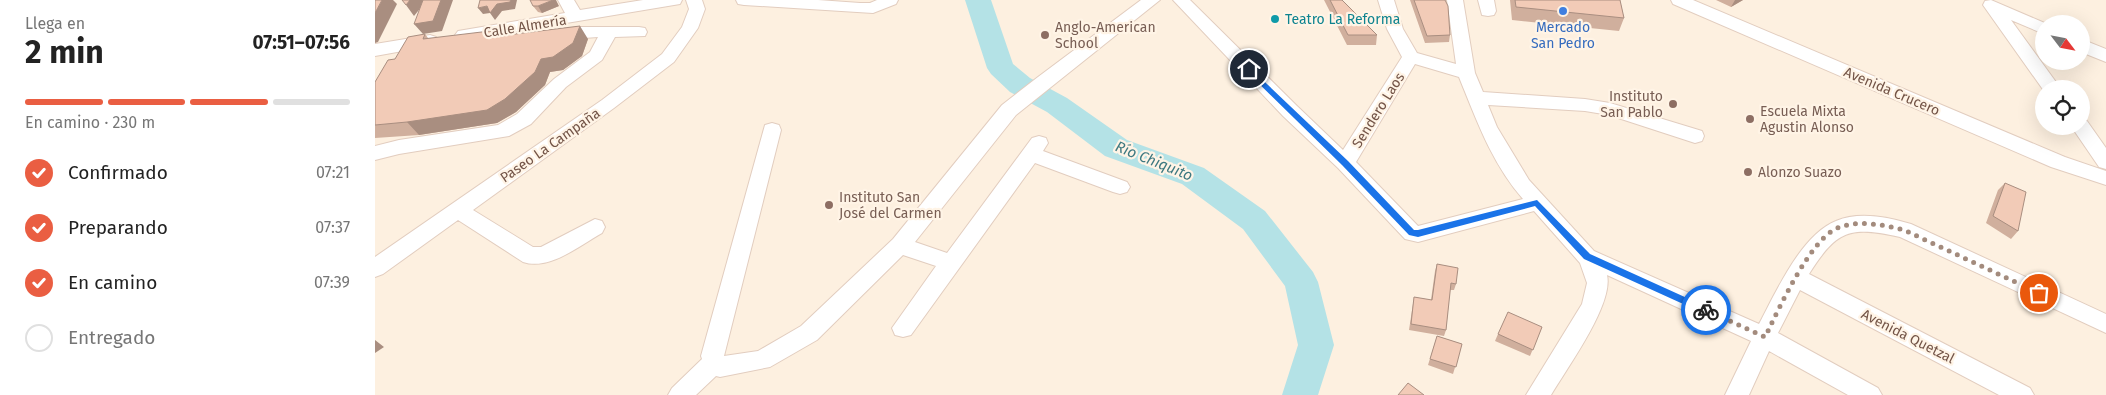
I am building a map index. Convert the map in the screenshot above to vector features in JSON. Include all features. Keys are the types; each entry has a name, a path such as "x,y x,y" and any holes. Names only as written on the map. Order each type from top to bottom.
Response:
{"street":[{"path":"566,0 575,18"},
{"name":"Calle Almería","path":"449,43 674,0"},
{"name":"Paseo La Campaña","path":"375,268 608,104 668,58 690,28 697,9 694,0"},
{"path":"744,0 861,8 873,8 890,0"},
{"path":"772,130 712,356 720,367 762,360 809,333 900,245 1009,110 1044,81 1152,0"},
{"path":"1181,0 1289,111 1345,163 1408,231 1418,234 1537,203"},
{"path":"1386,0 1395,29 1411,57 1466,73"},
{"path":"1455,0 1466,73 1488,127 1508,164 1537,203 1587,257 1595,271 1598,283 1597,296 1592,308 1538,395"},
{"name":"Avenida Crucero","path":"1679,0 2058,162 2106,178"},
{"path":"1986,3 2035,25"},
{"path":"1986,3 2045,80"},
{"path":"375,50 399,54 449,43 581,32 639,32"},
{"path":"375,153 399,147 502,131 513,127 524,120 560,82 596,56 609,32"},
{"path":"2090,49 2106,56"},
{"name":"Sendero Laos","path":"1345,163 1411,57"},
{"path":"1477,98 1585,105 1610,109 1695,136"},
{"path":"2086,135 2106,162"},
{"path":"903,328 1035,148 1120,187"},
{"path":"457,210 530,256 544,255 595,226"},
{"path":"1737,395 1795,277 1821,241 1838,228 1857,224 1880,224 1904,230 2106,324"},
{"path":"900,245 951,263"},
{"path":"1587,257 1765,337 1870,395"},
{"name":"Avenida Quetzal","path":"1795,277 2022,395"},
{"path":"680,395 715,362"}],"building":[{"path":"375,0 382,0 375,13"},
{"path":"402,0 410,0 406,5"},
{"path":"423,0 441,0 433,21 414,24"},
{"path":"480,0 511,0 510,2 497,4 490,13 487,6 478,8"},
{"path":"530,0 553,0 533,6"},
{"path":"1330,0 1342,0 1377,35 1348,35"},
{"path":"1414,0 1445,0 1448,6 1450,35 1427,36"},
{"path":"1515,0 1620,0 1624,18 1516,7"},
{"path":"580,26 573,43 553,57 541,59 535,72 505,99 487,110 375,125 375,82 388,60 395,59 408,37 425,34 423,39 490,31 499,36"},
{"path":"2005,183 2026,192 2018,231 1993,216"},
{"path":"1437,264 1458,268 1456,284 1451,283 1446,330 1411,324 1414,297 1432,300"},
{"path":"1508,312 1542,327 1533,350 1498,334"},
{"path":"1437,336 1462,344 1456,367 1430,359"},
{"path":"1408,383 1424,395 1398,395"}],"waterway":[{"name":"Río Chiquito","path":"978,0 1001,68 1020,85 1057,105 1116,148 1193,176 1254,220 1301,282 1316,345 1300,395"}],"way so far":[{"path":"1706,310 1765,337 1795,277 1821,241 1838,228 1857,224 1880,224 1904,230 2039,293"}],"place":[{"name":"Mercado San Pedro","path":"1563,11"},
{"name":"Teatro La Reforma","path":"1275,19"},
{"name":"Anglo-American School","path":"1045,35"},
{"name":"Instituto San Pablo","path":"1673,104"},
{"name":"Escuela Mixta Agustin Alonso","path":"1750,119"},
{"name":"Alonzo Suazo","path":"1748,172"},
{"name":"Instituto San José del Carmen","path":"829,205"}],"route":[{"path":"1249,69 1289,111 1345,163 1411,233 1418,234 1537,203 1587,257 1706,310"}]}
